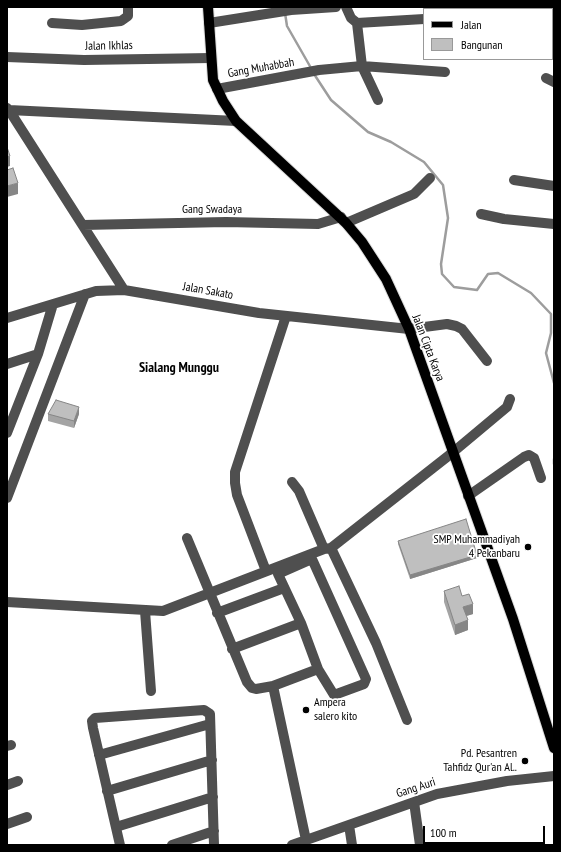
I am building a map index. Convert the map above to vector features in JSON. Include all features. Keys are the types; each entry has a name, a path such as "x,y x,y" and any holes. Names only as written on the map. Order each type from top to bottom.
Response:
{"main road":[{"name":"Jalan Cipta Karya","path":"208,7 213,80 236,121 343,220 362,242 386,279 408,329 513,619 553,741"}],"street":[{"path":"52,23 82,25 121,21 128,16 128,7"},
{"path":"209,23 291,10 336,7"},
{"path":"346,7 351,18 356,23 362,66 378,100"},
{"path":"356,23 423,19"},
{"name":"Jalan Ikhlas","path":"7,57 84,60 211,58"},
{"name":"Gang Muhabbah","path":"217,89 315,71 362,66 445,72"},
{"path":"8,109 236,121"},
{"path":"8,109 124,290"},
{"name":"Gang Swadaya","path":"83,225 226,222 318,224 343,220 414,194 430,178"},
{"path":"514,180 554,186"},
{"path":"481,214 504,219 554,224"},
{"name":"Jalan Sakato","path":"7,318 96,291 124,290 259,313 408,329 447,324 462,329 487,361"},
{"path":"7,498 85,294"},
{"path":"7,433 38,354 52,304"},
{"path":"266,571 237,495 235,472 286,316"},
{"path":"7,364 38,354"},
{"path":"7,602 163,611 328,548 452,453 506,407 510,400"},
{"path":"468,496 524,457 529,456 534,458 541,478"},
{"path":"292,482 299,491 376,643 407,720"},
{"path":"186,538 232,649 247,682 252,688 256,689 272,686 318,669"},
{"path":"312,559 366,679 364,684 334,695 318,669 301,623 284,588 278,574 312,559"},
{"path":"217,613 284,588"},
{"path":"145,610 151,691"},
{"path":"232,649 301,623"},
{"path":"272,686 306,840"},
{"path":"120,845 92,728 92,721 95,718 204,710 210,714 214,845"},
{"path":"99,755 210,724"},
{"path":"107,791 212,760"},
{"name":"Gang Auri","path":"292,845 437,794 507,781 554,776"},
{"path":"7,785 18,781"},
{"path":"116,827 213,797"},
{"path":"414,802 420,845"},
{"path":"7,824 27,817"},
{"path":"349,825 352,845"},
{"path":"172,845 214,831"}],"building":[{"path":"7,147 10,156 7,157"},
{"path":"13,168 18,183 7,186 7,170"},
{"path":"56,400 79,407 74,421 48,414"},
{"path":"466,519 477,555 410,575 398,541"},
{"path":"459,586 462,596 469,594 473,604 463,607 468,620 455,625 444,591"}],"waterway":[{"path":"285,13 287,26 311,68"},
{"path":"314,74 331,100 368,132 391,142 424,162 443,185 448,218 441,264 442,274 454,287 477,290 488,274 498,273 531,293 551,314 551,333 546,353 554,383"},
{"path":"554,459 554,464"}],"place":[{"name":"SMP Muhammadiyah 4 Pekanbaru","path":"528,547"},
{"name":"Ampera salero kito","path":"306,710"},
{"name":"Pd. Pesantren Tahfidz Qur'an Al..","path":"525,761"}],"district":[{"name":"Sialang Munggu","path":"179,368"}]}
